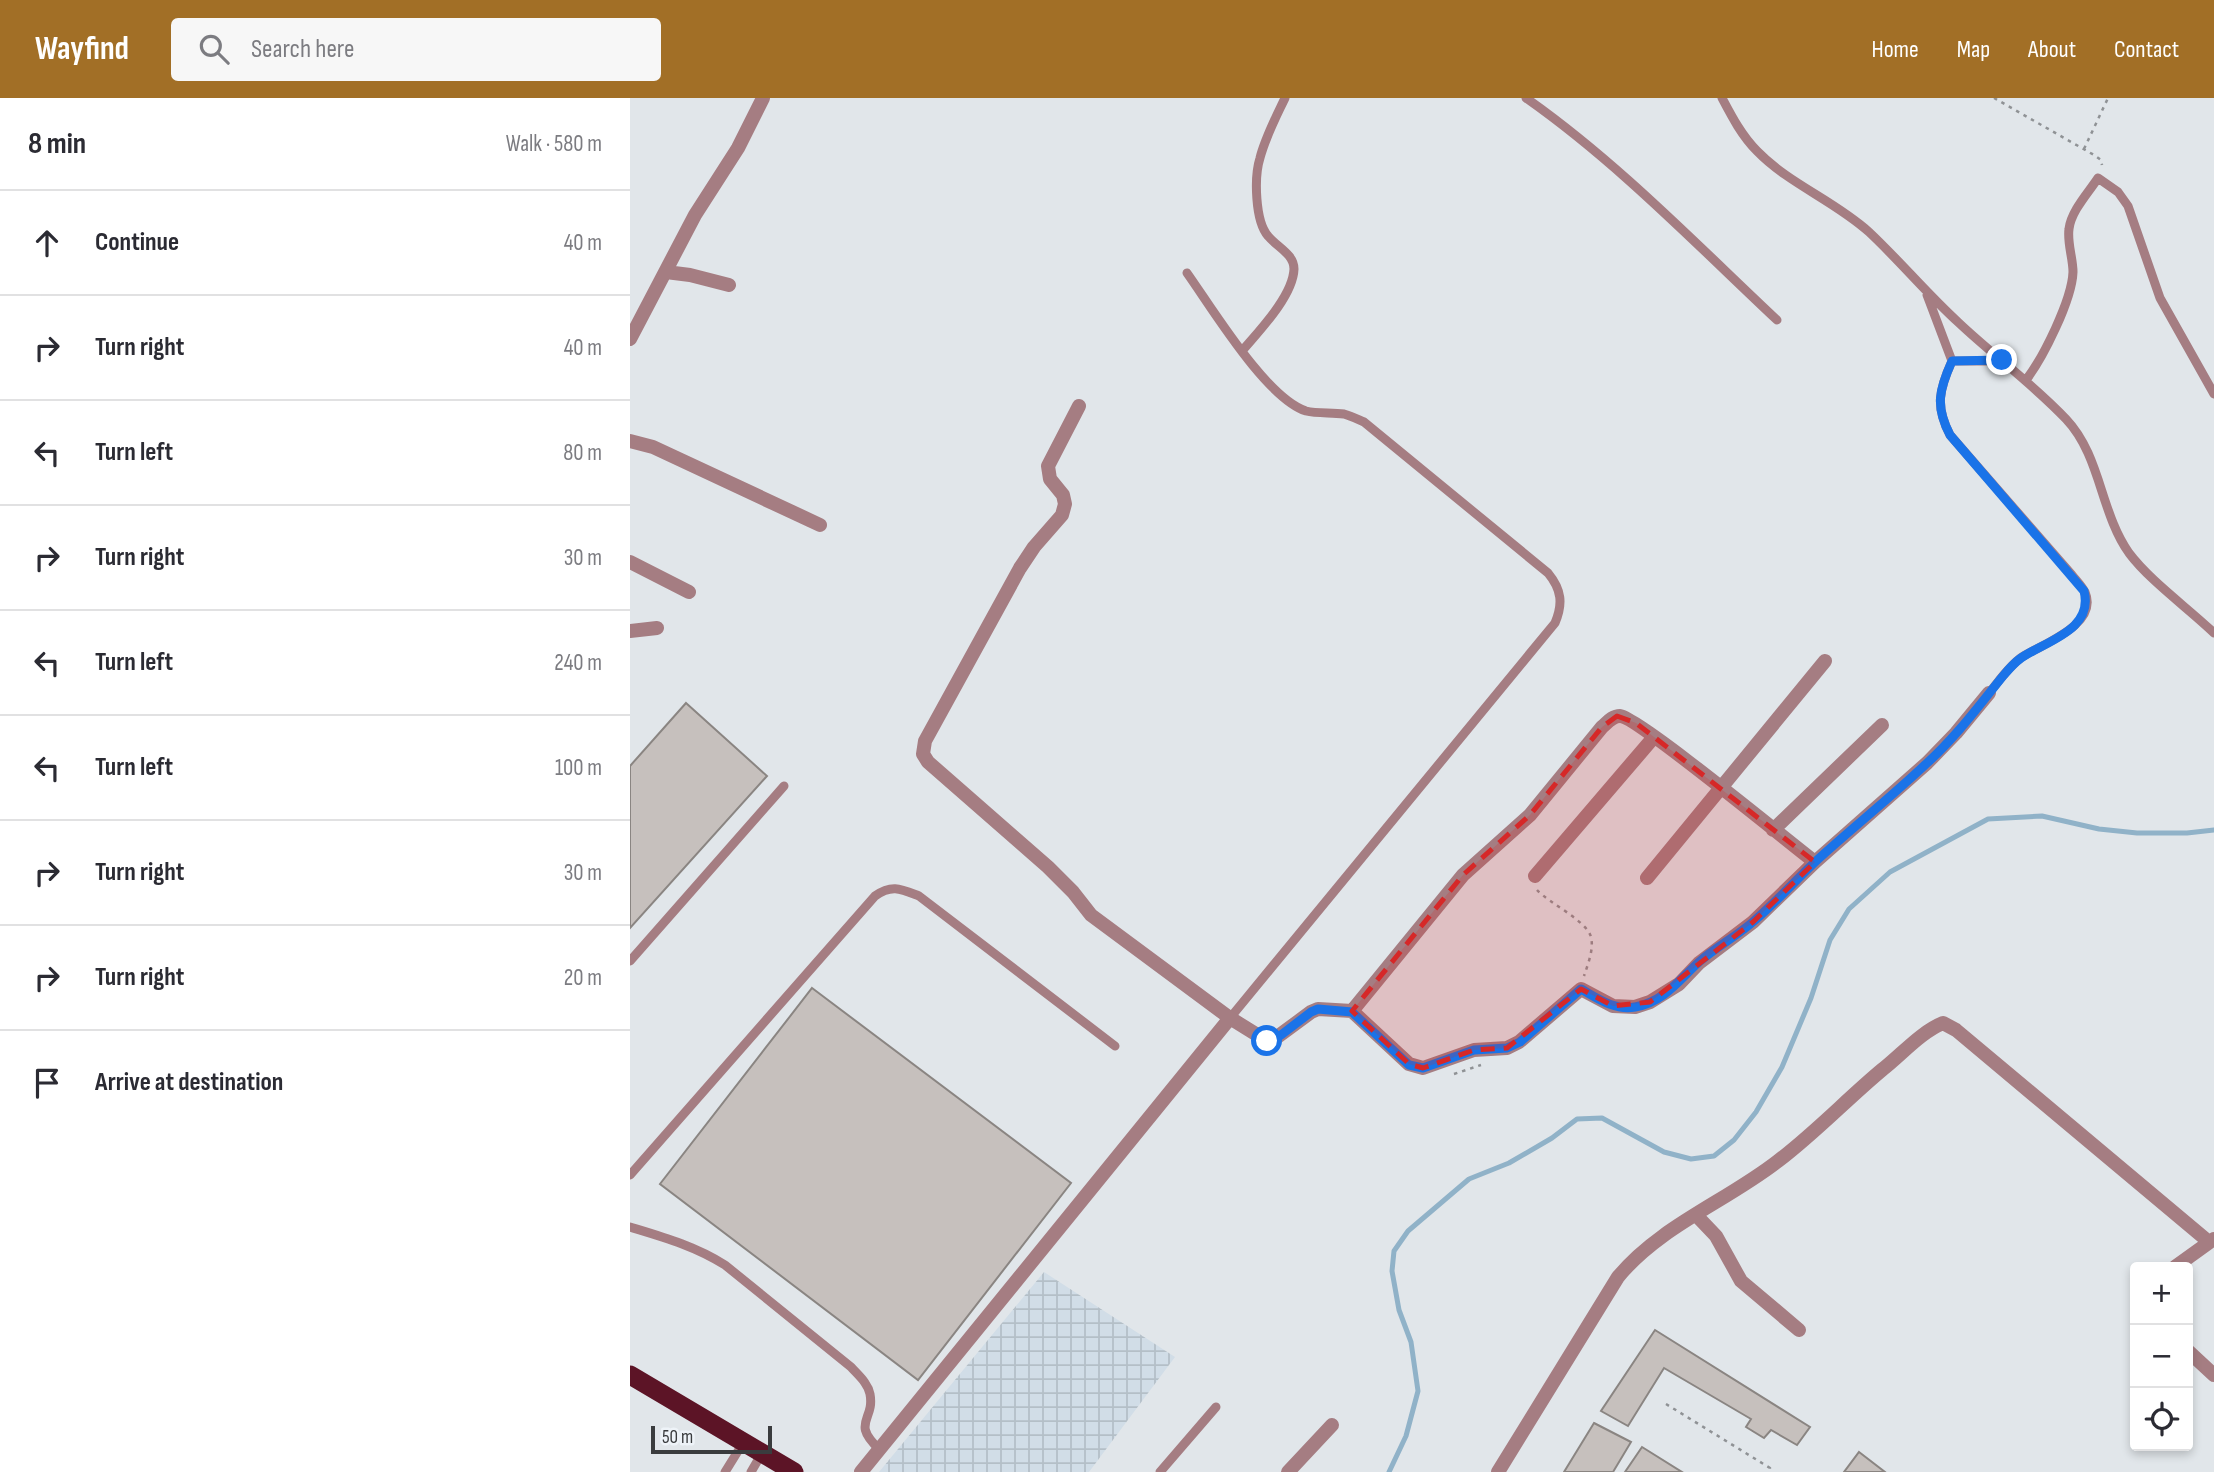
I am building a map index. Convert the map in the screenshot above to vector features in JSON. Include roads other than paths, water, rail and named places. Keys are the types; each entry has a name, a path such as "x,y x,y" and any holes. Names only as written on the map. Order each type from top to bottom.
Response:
{"highway":[{"path":"630,1375 794,1472"}],"street":[{"path":"630,339 695,215 738,148 762,98"},
{"path":"666,272 729,285"},
{"path":"1079,406 1048,466 1050,479 1063,495 1065,504 1062,515 1020,568 925,741 923,754 928,762 1048,867 1091,915 1230,1018 1267,1041 1281,1035 1318,1009 1352,1012 1409,1065 1423,1068 1474,1050 1507,1048 1520,1042 1581,989 1613,1006 1635,1007 1650,1002 1679,984 1699,963 1753,922 1815,862 1927,763 1989,693"},
{"path":"630,441 653,447 820,526"},
{"path":"630,562 690,592"},
{"path":"630,631 657,628"},
{"path":"1647,877 1825,661"},
{"path":"1352,1012 1463,875 1531,815 1610,720 1617,716 1623,716 1654,737 1815,862"},
{"path":"1773,830 1882,725"},
{"path":"1535,876 1654,737"},
{"path":"861,1472 1230,1018"},
{"path":"1498,1472 1618,1277 1632,1259 1780,1160 1850,1096 1928,1032 1943,1023 1956,1030 2212,1240 2182,1262"},
{"path":"1696,1215 1716,1236 1741,1281 1799,1330"},
{"path":"2193,1356 2214,1375"},
{"path":"1288,1472 1332,1425"}],"lane":[{"path":"1242,351 1273,313 1288,289 1294,270 1291,258 1266,234 1256,190 1259,158 1285,98"},
{"path":"1526,98 1562,124 1637,188 1777,320"},
{"path":"1722,98 1739,128 1756,150 1776,168 1840,209 1869,233 1926,294 2026,380 2079,433 2129,553 2214,633"},
{"path":"2026,380 2049,342 2064,307 2073,273 2069,228 2075,213 2098,178 2118,192 2128,206 2161,298 2214,394"},
{"path":"1186,274 1242,351 1262,375 1295,405 1308,411 1347,415 1364,422 1548,573 1561,595 1561,609 1555,624 1230,1018"},
{"path":"1926,294 1952,361 1942,384 1940,401 1942,419 1950,435 2072,575 2084,591 2087,601 2081,619 2074,627 2022,657 1989,693"},
{"path":"1952,361 2002,360"},
{"path":"630,961 784,786"},
{"path":"630,1175 875,896 886,889 900,888 919,896 1115,1046"},
{"path":"630,1227 708,1254 851,1367 864,1382 870,1395 864,1429 880,1450"},
{"path":"1160,1472 1216,1407"},
{"path":"725,1472 743,1443"},
{"path":"751,1472 762,1453"}],"waterway":[{"path":"1389,1472 1406,1436 1418,1391 1411,1342 1399,1310 1392,1271 1394,1251 1408,1231 1469,1179 1509,1163 1552,1138 1577,1119 1602,1118 1664,1152 1691,1159 1714,1156 1734,1140 1756,1112 1782,1067 1811,998 1830,940 1849,909 1890,872 1988,819 2042,816 2099,829 2137,833 2214,830"}]}
